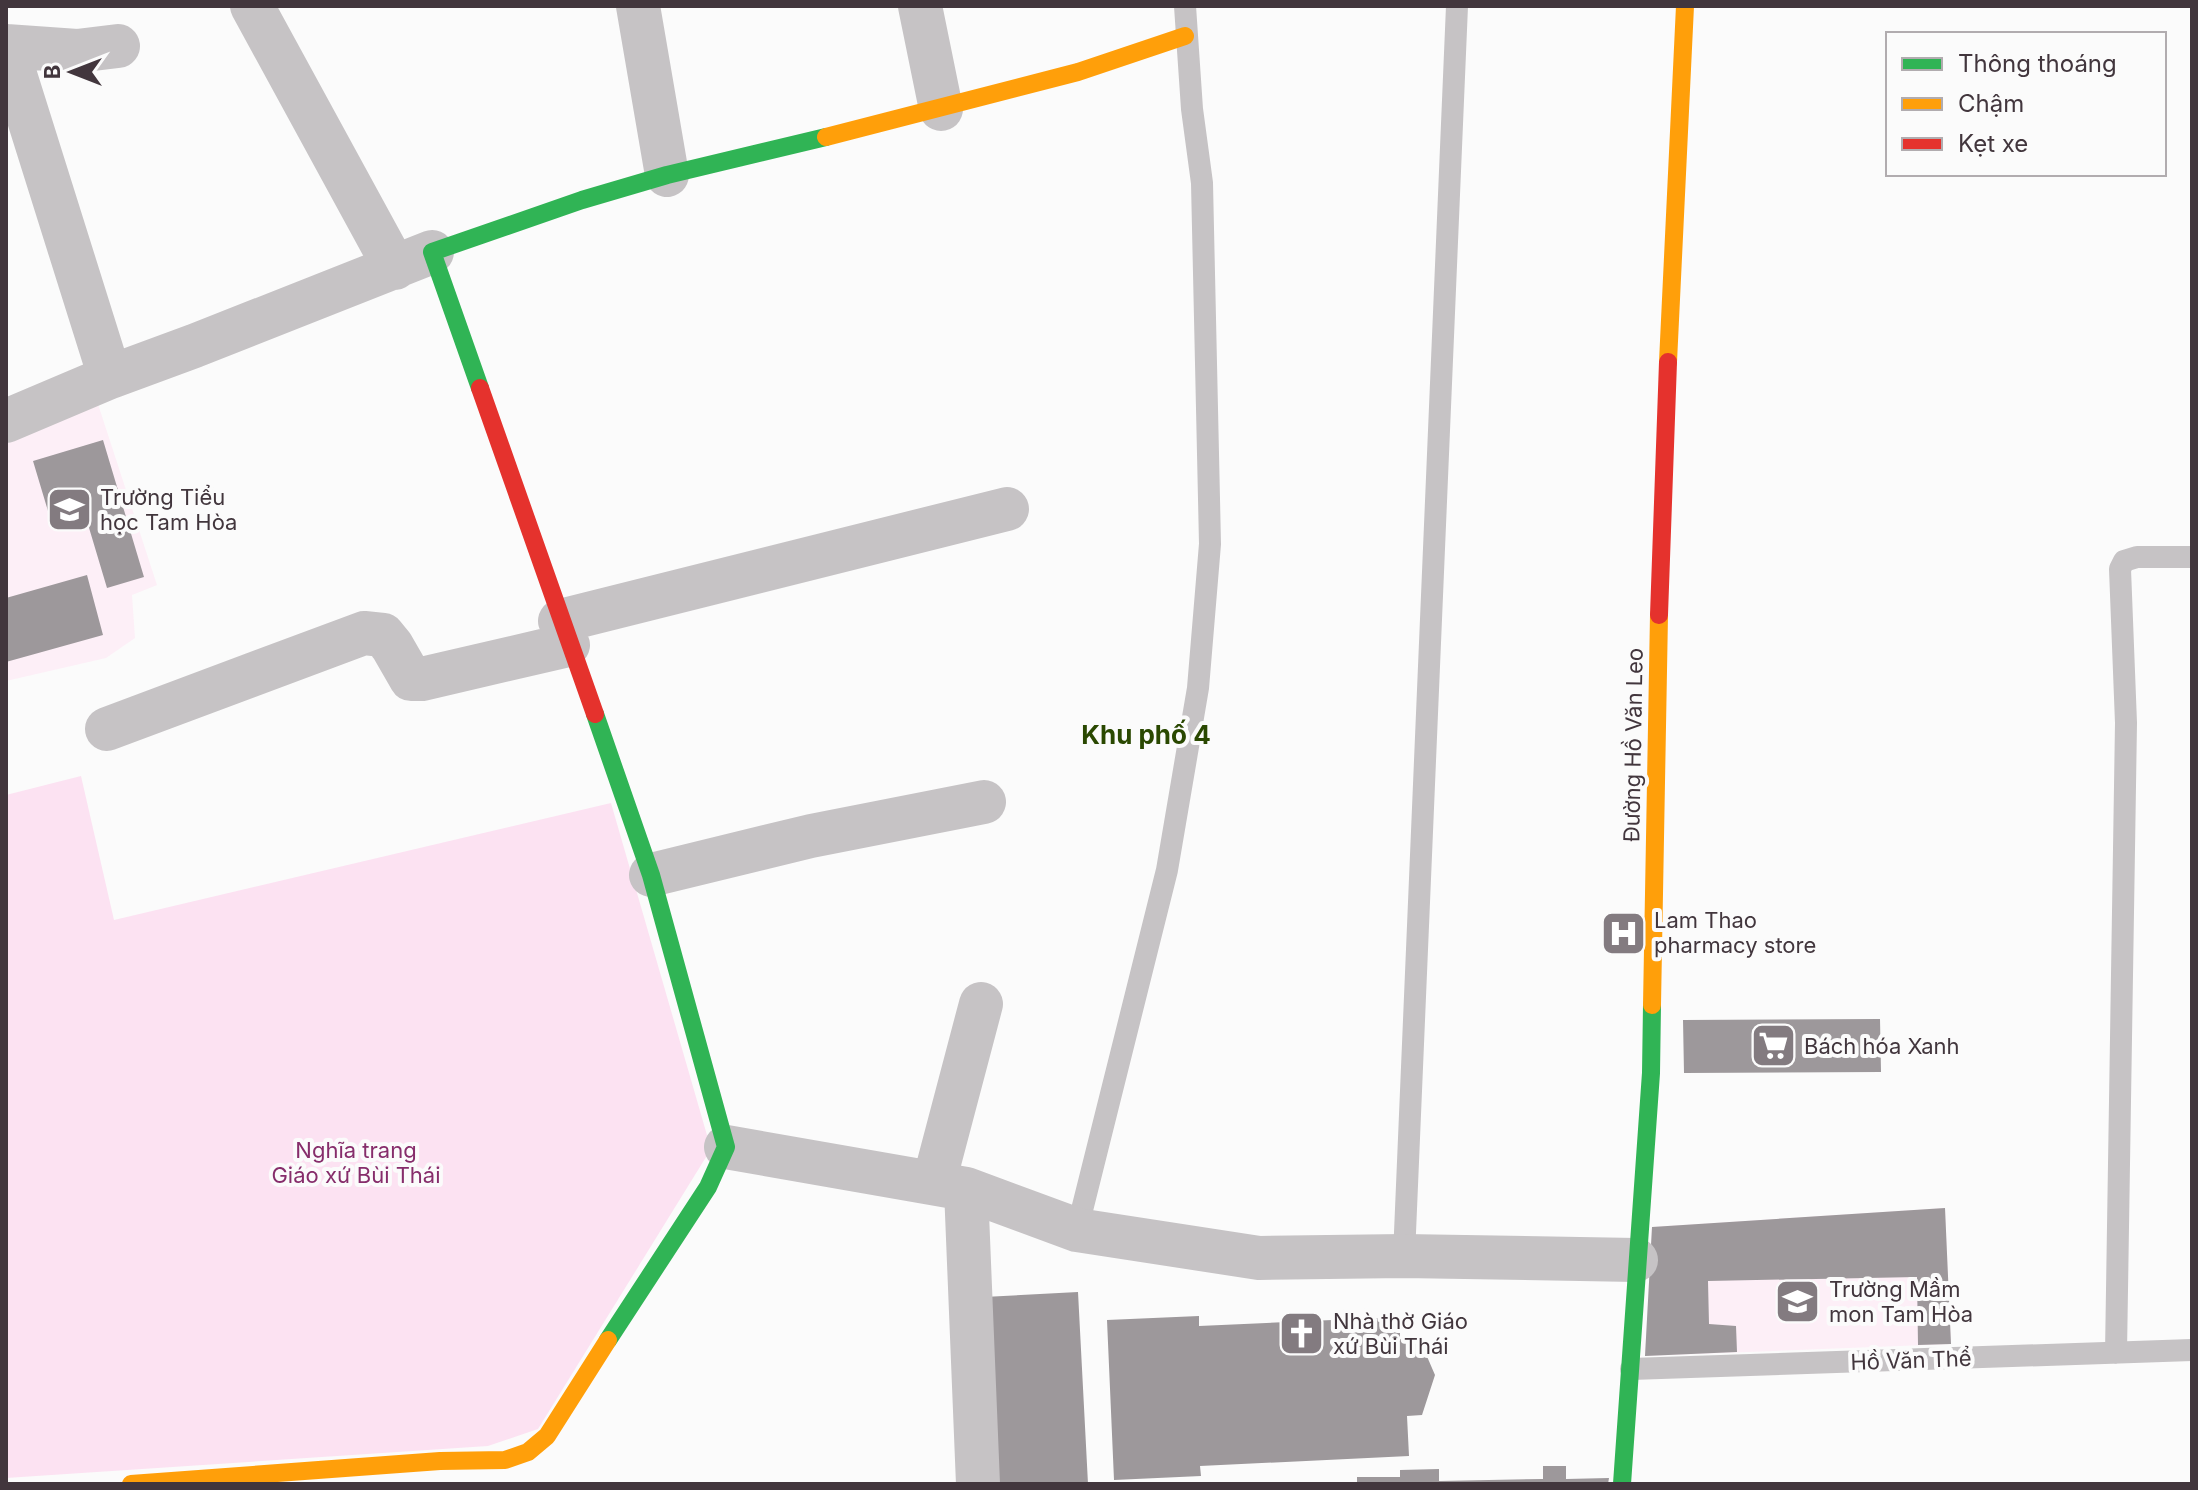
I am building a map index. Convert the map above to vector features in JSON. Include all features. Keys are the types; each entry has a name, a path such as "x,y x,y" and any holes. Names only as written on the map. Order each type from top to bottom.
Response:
{"street":[{"path":"131,1484 440,1461 505,1460 528,1452 547,1436 708,1187 726,1147 651,875 564,633 413,260 252,6"},
{"path":"638,6 667,175"},
{"path":"920,6 941,109"},
{"name":"Đường Hồ Văn Leo","path":"1622,1484 1651,1073 1661,509 1685,6"},
{"path":"6,421 110,377 413,260 582,200 667,175 941,109 1078,72 1185,36"},
{"path":"110,377 6,46 77,51 118,46"},
{"path":"107,729 364,633 383,635 411,679 422,679 564,633 1007,509"},
{"path":"651,875 811,836 984,802"},
{"path":"978,1484 950,1186 981,1004"},
{"path":"726,1147 950,1186 1077,1230 1259,1258 1404,1256 1636,1260"}],"lane":[{"path":"1077,1230 1167,870 1198,688 1210,544 1202,183 1185,36 1185,6"},
{"path":"1404,1256 1457,6"},
{"path":"2116,1353 2126,723 2120,569 2124,561 2137,557 2192,557"},
{"name":"Hồ Văn Thể","path":"1631,1369 2192,1350"}],"shaded area":[{"name":"Trường Tiểu học Tam Hòa","path":"96,398 157,585 132,595 135,638 106,658 6,681 6,434"},
{"name":"Trường Mầm mon Tam Hòa","path":"1945,1208 1951,1344 1645,1356 1652,1227"}],"green space":[{"name":"Nghĩa trang Giáo xứ Bùi Thái","path":"81,776 114,920 611,803 711,1149 538,1429 488,1446 6,1478 6,795"}],"building":[{"path":"103,440 144,577 107,588 81,501 48,511 33,461"},
{"path":"87,575 103,635 6,662 6,598"},
{"name":"Bách hóa Xanh","path":"1880,1019 1881,1072 1684,1073 1683,1020"},
{"name":"Trường Mầm mon Tam Hòa","path":"1945,1208 1951,1344 1918,1345 1917,1277 1708,1281 1709,1324 1736,1326 1737,1352 1645,1356 1652,1227"},
{"path":"1078,1292 1088,1484 992,1484 984,1297"},
{"path":"1199,1316 1199,1326 1400,1317 1400,1339 1419,1338 1435,1375 1422,1415 1407,1416 1409,1456 1200,1466 1201,1476 1114,1480 1107,1320"},
{"path":"1543,1466 1566,1466 1566,1479 1609,1478 1608,1484 1357,1484 1357,1477 1400,1477 1400,1470 1439,1469 1439,1481 1543,1479"}],"traffic: fast":[{"path":"480,388 432,252 582,200 667,175 826,137"},
{"path":"595,714 651,875 726,1147 708,1187 608,1340"},
{"path":"1622,1484 1651,1073 1652,1005"}],"traffic: slow":[{"path":"1668,362 1685,6"},
{"path":"826,137 1078,72 1185,36"},
{"path":"1652,1005 1659,615"},
{"path":"131,1484 440,1461 505,1460 528,1452 547,1436 608,1340"}],"traffic: jam":[{"path":"1659,615 1668,362"},
{"path":"480,388 595,714"}],"place":[{"name":"Trường Tiểu học Tam Hòa","path":"69,510"},
{"name":"Lam Thao pharmacy store","path":"1623,933"},
{"name":"Bách hóa Xanh","path":"1773,1046"},
{"name":"Trường Mầm mon Tam Hòa","path":"1798,1302"},
{"name":"Nhà thờ Giáo xứ Bùi Thái","path":"1302,1334"}],"district":[{"name":"Khu phố 4","path":"1146,734"}]}
